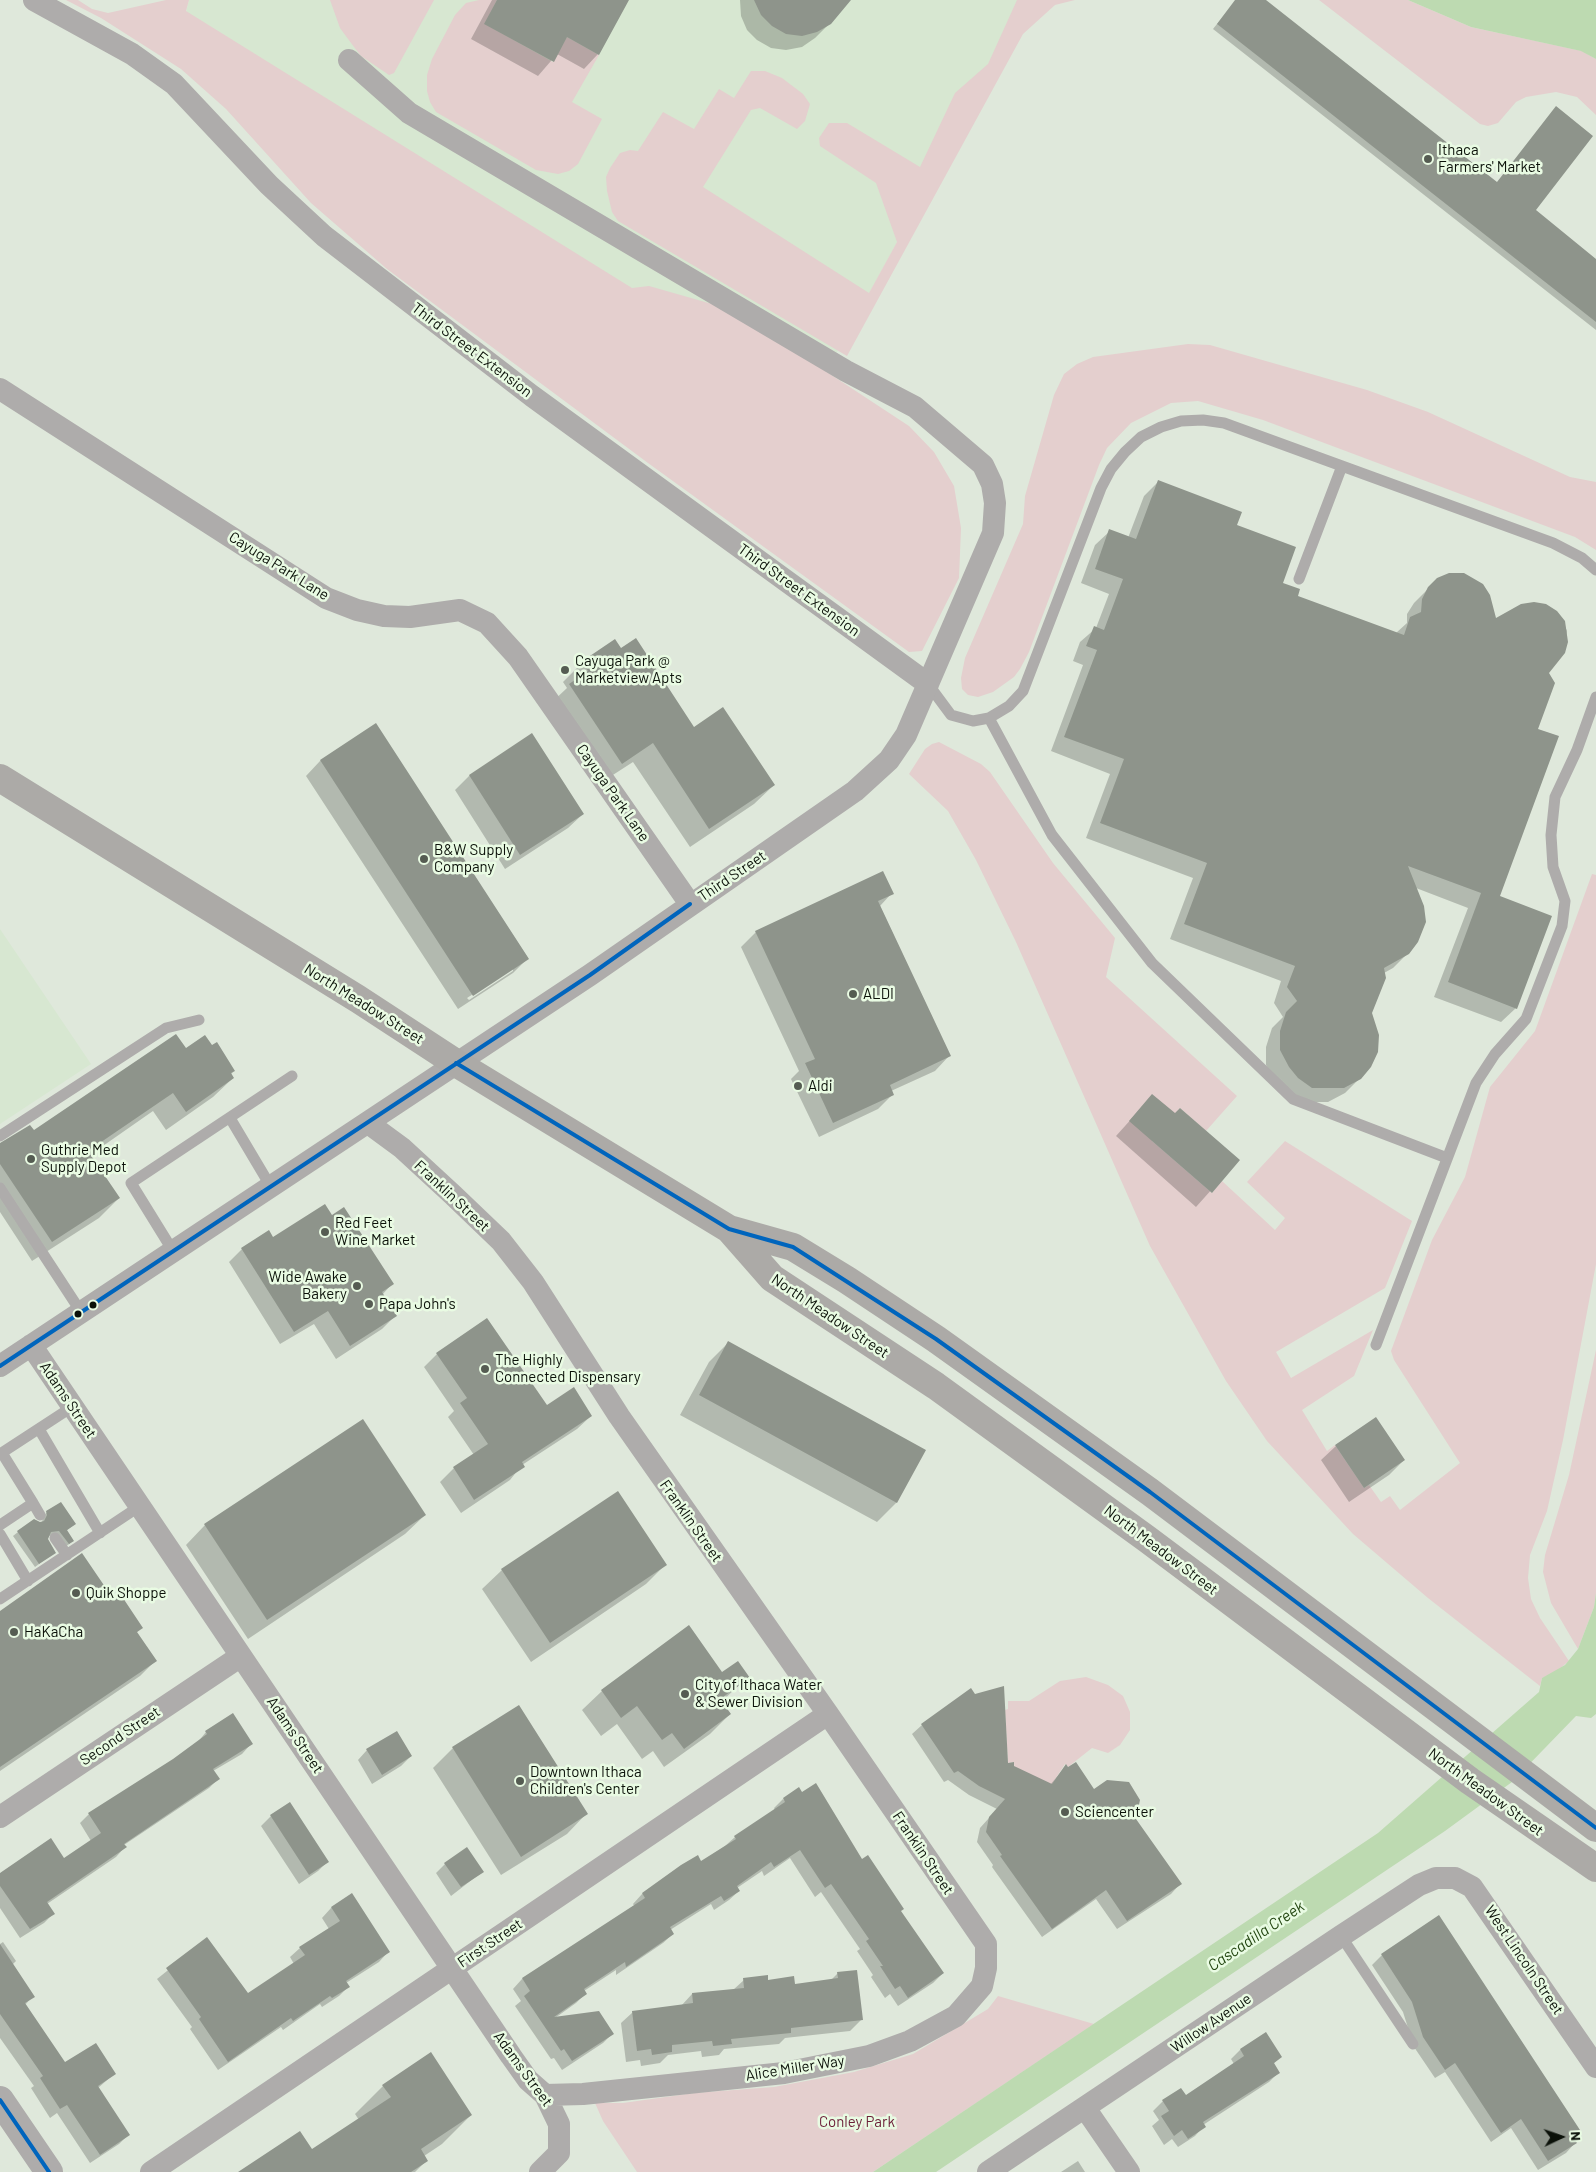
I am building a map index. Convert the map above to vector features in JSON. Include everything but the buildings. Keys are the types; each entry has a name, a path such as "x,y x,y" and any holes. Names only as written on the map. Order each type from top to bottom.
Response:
{"highway":[{"name":"North Meadow Street","path":"0,778 358,999 456,1063 729,1229 793,1247 936,1340 1150,1492 1596,1828"},
{"name":"North Meadow Street","path":"729,1229 772,1278 936,1386 1147,1539 1540,1832 1596,1868"}],"street":[{"name":"Third Street Extension","path":"34,0 132,54 174,84 269,186 324,236 532,396 928,684"},
{"name":"Third Street","path":"0,1366 368,1124 396,1102 590,975 847,796 889,760 906,736 993,533 995,503 992,484 983,465 915,407 846,371 409,113 348,60"},
{"name":"Cayuga Park Lane","path":"0,389 326,598 357,610 384,616 410,617 460,610 487,623 518,658 690,904"},
{"name":"Franklin Street","path":"368,1124 402,1148 453,1195 501,1241 533,1282 619,1416 828,1714 986,1944"},
{"name":"Adams Street","path":"31,1345 528,2080 544,2095 559,2124 559,2153 540,2172"},
{"name":"Second Street","path":"0,1817 240,1656"},
{"name":"First Street","path":"151,2172 828,1714"},
{"name":"Willow Avenue","path":"988,2172 1341,1936 1419,1885 1436,1878"},
{"name":"West Lincoln Street","path":"1436,1878 1455,1878 1472,1887 1596,2066"},
{"name":"Alice Miller Way","path":"544,2095 583,2094 784,2073 869,2056 910,2041 956,2016 982,1986 986,1968 986,1944"},
{"path":"0,2100 49,2172"},
{"path":"1085,2108 1129,2172"}],"lane":[{"path":"928,684 951,714 972,722 990,718 1009,706 1023,691 1101,488 1111,469 1125,452 1141,438 1161,427 1181,422 1204,420 1224,423 1553,543 1582,558 1596,570"},
{"path":"1300,579 1342,466"},
{"path":"1376,1345 1476,1083 1496,1054 1526,1020 1562,926 1566,901 1553,867 1551,835 1556,797 1577,750 1596,698"},
{"path":"990,718 1058,843 1152,963 1293,1099 1448,1158"},
{"path":"0,1136 166,1028 199,1020"},
{"path":"173,1252 132,1184 292,1076"},
{"path":"230,1118 271,1187"},
{"path":"0,1188 81,1312"},
{"path":"40,1515 1,1454 72,1407"},
{"path":"39,1429 100,1533"},
{"path":"0,1525 33,1503"},
{"path":"0,1599 140,1506"},
{"path":"0,1534 28,1580"},
{"path":"55,1538 67,1555"},
{"path":"1341,1936 1412,2044"}],"shaded area":[{"path":"189,0 1030,0 808,405 183,24"},
{"path":"0,929 91,1064 0,1124"}],"green space":[{"path":"66,0 78,0 92,9 108,13 166,0 189,0 186,11 632,288 649,286 712,304 801,355 909,426 934,452 954,486 961,528 959,578 922,651 909,652 648,463 387,269 311,203 226,109 181,69 101,18"},
{"path":"330,0 434,0 394,73 389,75 361,56 340,28"},
{"path":"479,0 497,0 485,24 553,62 567,37 599,55 572,102 602,119 578,164 569,171 558,174 536,170 436,112 430,102 427,91 427,75 432,59 455,15 466,3"},
{"path":"1017,0 1075,0 1055,5 1023,34 847,356 618,221 612,212 606,177 610,168 620,153 630,150 638,151 663,112 694,129 719,89 734,98 751,71 765,71 782,78 803,94 810,104 805,121 797,129 760,108 751,110 703,187 869,293 897,242 876,183 820,146 819,138 829,123 847,123 920,167 955,93 988,64"},
{"path":"1319,0 1408,0 1471,27 1582,51 1596,59 1596,115 1577,97 1556,92 1526,97 1516,102 1498,123 1488,126 1480,124"},
{"path":"1188,344 1210,345 1367,390 1428,412 1570,477 1596,482 1596,550 1575,537 1263,420 1198,401 1171,403 1131,423 1107,448 1029,652 1020,669 1014,677 993,692 978,697 968,695 962,689 961,678 965,658 1023,524 1025,496 1054,395 1064,374 1077,364 1093,357"},
{"path":"939,742 981,764 990,772 1053,863 1115,938 1106,977 1237,1096 1206,1131 1180,1108 1152,1141 1212,1193 1222,1181 1275,1230 1285,1218 1247,1182 1285,1141 1412,1221 1385,1288 1276,1352 1291,1378 1373,1330 1354,1376 1302,1410 1327,1451 1335,1445 1364,1488 1369,1485 1381,1502 1390,1496 1400,1510 1460,1463 1394,1360 1391,1351 1432,1240 1465,1177 1490,1087 1535,1031 1592,874 1596,875 1596,1264 1563,1440 1547,1511 1530,1555 1528,1578 1531,1599 1540,1618 1569,1661 1553,1674 1542,1678 1540,1686 1428,1598 1353,1534 1267,1441 1226,1381 1150,1246 1016,942 976,860 948,811 909,774 925,749"},
{"path":"1596,1350 1596,1593 1594,1607 1578,1649 1551,1603 1543,1572 1545,1555 1569,1475"},
{"path":"1086,1677 1108,1685 1123,1696 1130,1712 1130,1730 1120,1745 1108,1753 1092,1748 1068,1767 1065,1764 1052,1784 1015,1778 1014,1762 1008,1763 1005,1710 1008,1709 1008,1701 1029,1701 1060,1681"},
{"name":"Conley Park","path":"998,1996 1094,2024 873,2172 637,2172 603,2121 595,2103 623,2103 694,2093 774,2087 854,2072 913,2054 988,2009"}],"water":[{"path":"1408,0 1596,0 1596,59 1581,51 1471,27"},
{"name":"Cascadilla Creek","path":"1596,1593 1596,1714 1591,1718 1576,1716 1512,1782 1445,1831 936,2172 873,2172 1378,1833 1539,1692 1542,1678 1565,1665 1578,1649 1594,1607"}],"transit line":[{"path":"0,1366 590,975 690,904"},
{"path":"456,1063 729,1229 793,1247 936,1339 1150,1492 1596,1828"},
{"path":"0,2100 49,2172"}],"place":[{"name":"Ithaca Farmers' Market","path":"1428,159"},
{"name":"Cayuga Park @ Marketview Apts","path":"565,670"},
{"name":"B&W Supply Company","path":"424,859"},
{"name":"ALDI","path":"853,994"},
{"name":"Aldi","path":"798,1086"},
{"name":"Guthrie Med Supply Depot","path":"31,1159"},
{"name":"Red Feet Wine Market","path":"325,1232"},
{"name":"Wide Awake Bakery","path":"357,1286"},
{"name":"Papa John's","path":"369,1304"},
{"name":"The Highly Connected Dispensary","path":"485,1369"},
{"name":"Quik Shoppe","path":"76,1593"},
{"name":"HaKaCha","path":"14,1632"},
{"name":"City of Ithaca Water & Sewer Division","path":"685,1694"},
{"name":"Downtown Ithaca Children's Center","path":"520,1781"},
{"name":"Sciencenter","path":"1065,1812"}]}
